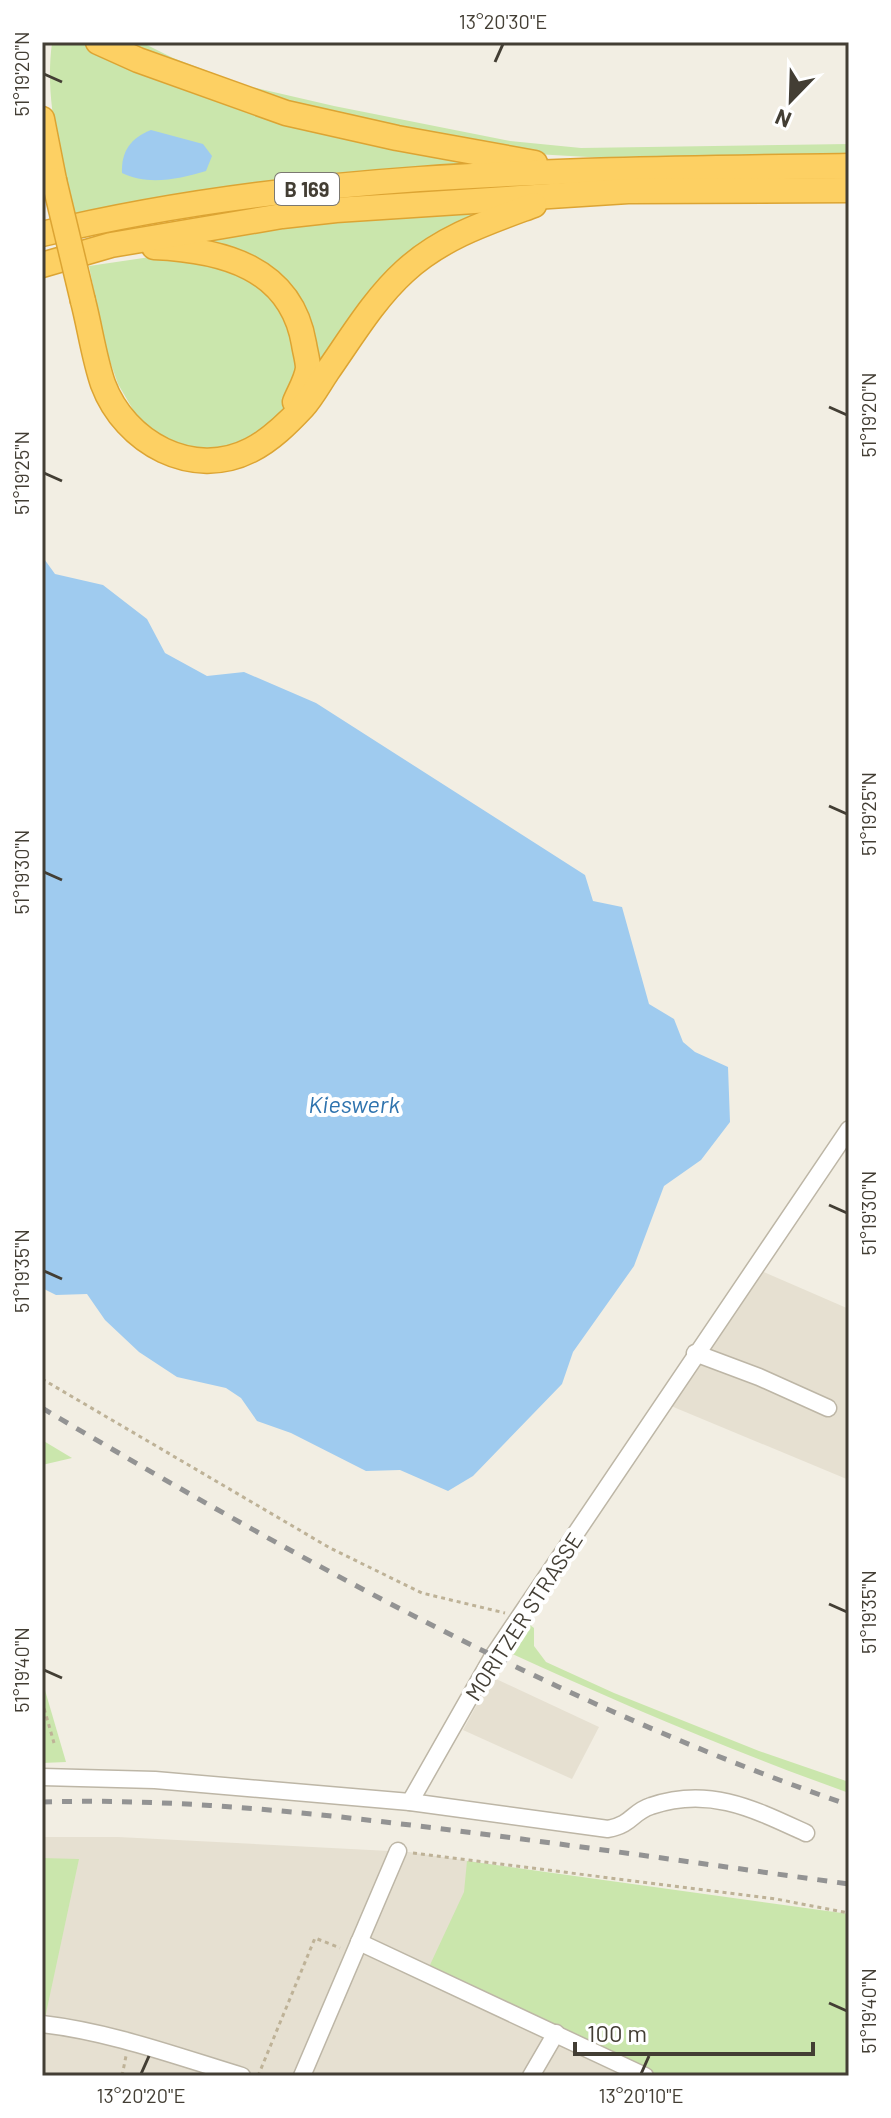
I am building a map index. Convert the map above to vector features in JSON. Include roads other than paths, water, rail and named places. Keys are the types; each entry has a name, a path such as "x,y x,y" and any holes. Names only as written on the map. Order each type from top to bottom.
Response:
{"highway":[{"name":"B 169","path":"98,42 138,60 286,113 397,138 576,170"},
{"name":"B 169","path":"42,119 104,385 121,416 142,439 174,456 214,461 250,451 279,430 304,405 368,314 405,271 460,232 559,196"},
{"name":"B 169","path":"42,234 88,223 273,192 430,178 576,170 849,166"},
{"name":"B 169","path":"42,265 111,245 296,214 628,191 849,190"},
{"name":"B 169","path":"111,245 181,248 234,258 270,280 292,305 300,322 308,369 287,422"}],"street":[{"name":"MORITZER STRASSE","path":"410,1802 520,1615 849,1129"},
{"path":"695,1353 828,1408"},
{"path":"42,1777 155,1780 410,1802 608,1829 624,1826 646,1807 700,1798 725,1800 755,1809 806,1833"},
{"path":"302,2076 398,1851"},
{"path":"357,1948 556,2033 645,2076"},
{"path":"42,2024 130,2040 242,2076"},
{"path":"531,2076 556,2033"}],"water":[{"path":"151,130 203,144 212,156 206,171 174,179 153,180 122,173 123,158 129,146"},
{"name":"Kieswerk","path":"42,556 55,574 103,585 147,619 165,653 207,676 244,672 316,703 585,875 593,901 622,907 649,1004 674,1019 683,1042 695,1052 728,1067 730,1122 701,1160 664,1186 634,1266 573,1352 562,1384 473,1476 448,1491 400,1470 366,1471 291,1433 257,1421 241,1398 226,1388 177,1377 139,1352 105,1320 87,1294 56,1295 42,1288"}],"railway":[{"path":"42,1408 336,1575 537,1677 743,1766 849,1805"},
{"path":"42,1802 190,1804 337,1817 849,1884"}]}
